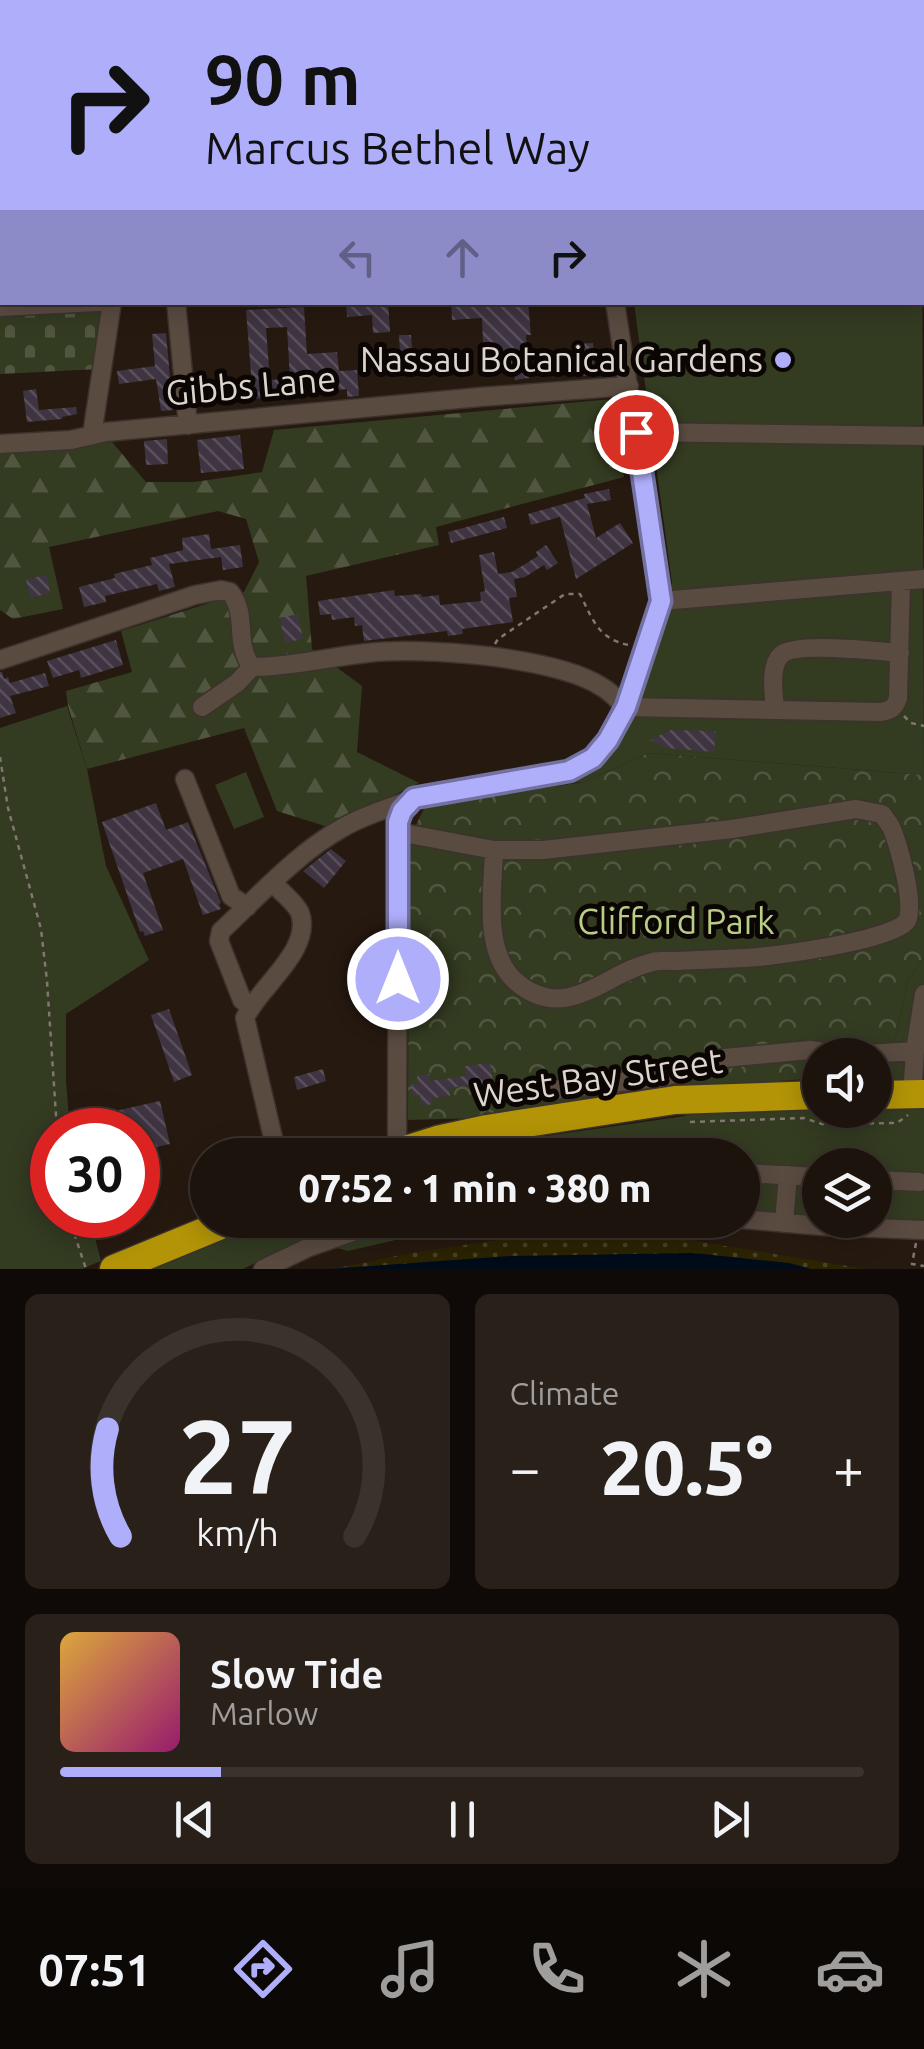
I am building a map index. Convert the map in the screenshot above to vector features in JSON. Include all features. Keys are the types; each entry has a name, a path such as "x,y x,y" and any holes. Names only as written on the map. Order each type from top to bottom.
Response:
{"highway":[{"name":"West Bay Street","path":"449,1138 487,1128 675,1100 802,1096"},
{"path":"114,1269 190,1237"}],"street":[{"path":"0,308 49,305"},
{"path":"92,435 112,305"},
{"path":"176,305 188,425"},
{"path":"250,1006 242,1000 219,936 313,846 345,826 414,798 569,771 593,758 626,707 661,601 615,305"},
{"name":"Gibbs Lane","path":"0,444 628,386"},
{"path":"636,432 924,436"},
{"path":"661,601 924,579"},
{"path":"202,707 252,667 371,652 422,651 487,657 578,674 604,687 626,707 881,712 896,706 902,583"},
{"path":"0,660 221,590 236,598 243,655 252,667"},
{"path":"775,709 776,663 790,649 900,652"},
{"path":"186,779 230,896 246,907"},
{"path":"393,1138 398,832 402,811 414,798"},
{"path":"398,832 494,850 562,848 856,809 882,814 892,828 910,911 906,922 888,932 843,944 750,958 653,962 579,995 560,999 540,997 518,984 500,965 492,921 494,850"},
{"path":"902,870 924,867"},
{"path":"273,882 300,912 301,932 289,960 250,1006 245,1018 273,1138"},
{"path":"398,979 436,974"},
{"path":"915,1101 915,1050 924,994"},
{"path":"892,1052 915,1050"},
{"path":"534,1092 664,1077 724,1058 802,1051"},
{"path":"760,1174 802,1176"},
{"path":"784,1223 788,1176"},
{"path":"892,1181 920,1182"},
{"path":"760,1221 921,1230"},
{"path":"263,1269 335,1238"}],"path":[{"path":"487,657 498,639 565,594 580,594 595,627 616,642 645,648"},
{"path":"896,706 907,721 924,726"},
{"path":"0,757 8,808 41,929 55,1108"},
{"path":"688,1112 690,1122 804,1118 822,1124 897,1122 915,1101"},
{"path":"921,1230 912,1264 924,1266"},
{"path":"76,1238 86,1269"}],"green space":[{"path":"634,305 922,305 924,775 649,753 584,782 569,783 603,762 625,735 672,583"},
{"path":"105,310 99,369 0,374 0,316"},
{"path":"613,399 624,477 436,527 439,545 306,576 312,649 362,686 357,752 419,783 328,827 277,811 244,728 87,769 68,706 66,691 132,672 121,631 244,592 259,562 246,519 218,511 49,547 63,609 13,619 0,610 0,451 112,442 146,482 194,482 262,472 274,430"},
{"path":"67,706 87,769 106,866 149,960 66,1014 68,1108 30,1108 30,1238 95,1238 101,1261 82,1269 0,1269 0,728"},
{"name":"Clifford Park","path":"649,753 924,775 924,958 908,980 894,1044 892,1038 802,1038 802,1079 672,1089 481,1118 408,1120 409,838 426,805 584,782"},
{"path":"246,772 264,817 234,829 215,785"},
{"path":"924,958 924,1082 892,1081 892,1045 908,980"},
{"path":"924,1099 924,1220 892,1219 892,1148 802,1148 802,1215 760,1212 760,1138 532,1138 685,1116 696,1111 802,1102 802,1128 892,1128 892,1100"},
{"path":"210,1238 404,1238 348,1251 303,1239 243,1269 135,1269"}],"sand":[{"path":"677,1238 866,1269 331,1269 498,1240"}],"water":[{"path":"693,1253 811,1269 329,1269 511,1256"}],"building":[{"path":"346,305 388,305 390,332 373,333 372,315 347,317"},
{"path":"451,305 528,305 529,378 515,380 514,370 484,372 482,318 452,320"},
{"path":"304,307 307,354 337,352 339,371 357,370 359,396 347,397 347,389 253,399 246,310","holes":["287,327 290,379 270,380 266,328"]},
{"path":"166,333 173,410 161,411 156,379 119,384 117,371 155,366 152,334"},
{"path":"399,335 411,335 414,370 401,371"},
{"path":"593,343 595,375 577,376 575,344"},
{"path":"36,389 39,410 76,407 77,414 27,422 23,391"},
{"path":"240,435 244,469 201,473 197,440"},
{"path":"167,439 168,464 146,465 144,441"},
{"path":"609,489 611,500 587,504 596,538 620,523 633,543 576,579 560,517 531,525 528,514"},
{"path":"504,517 507,528 451,543 448,532"},
{"path":"209,534 211,549 240,545 243,567 223,570 221,557 169,564 175,587 159,591 157,584 105,596 106,602 84,607 79,587 152,565 150,558 183,550 182,538"},
{"path":"546,545 558,563 514,579 517,597 509,598 513,622 462,629 463,634 448,636 447,631 364,641 362,625 355,626 354,617 332,620 331,614 320,615 318,601 394,590 395,596 439,595 440,605 481,601 480,592 485,591 479,555 494,552 498,574 512,572 538,556 536,552"},
{"path":"47,575 50,593 30,598 26,579"},
{"path":"298,614 303,639 285,643 280,618"},
{"path":"116,640 123,665 81,678 79,670 53,678 47,661"},
{"path":"0,672 10,683 45,673 49,686 10,696 16,713 0,718"},
{"path":"671,730 716,731 714,752 667,748 650,740"},
{"path":"156,803 166,830 188,822 221,909 203,915 183,859 143,873 163,930 145,936 140,932 102,822"},
{"path":"331,849 346,861 324,888 303,871"},
{"path":"169,1009 192,1075 174,1082 151,1015"},
{"path":"490,1063 490,1091 472,1094 470,1085 449,1088 450,1096 432,1098 433,1104 421,1106 420,1095 413,1096 411,1084 418,1083 417,1076 429,1074 430,1081 466,1076 465,1066"},
{"path":"323,1069 326,1081 297,1090 294,1077"},
{"path":"160,1101 170,1144 160,1146 160,1108 128,1108"}],"place":[{"name":"Nassau Botanical Gardens","path":"783,360"}],"route":[{"path":"398,979 398,822 402,811 414,798 569,771 593,758 626,707 661,601 636,432"}]}
